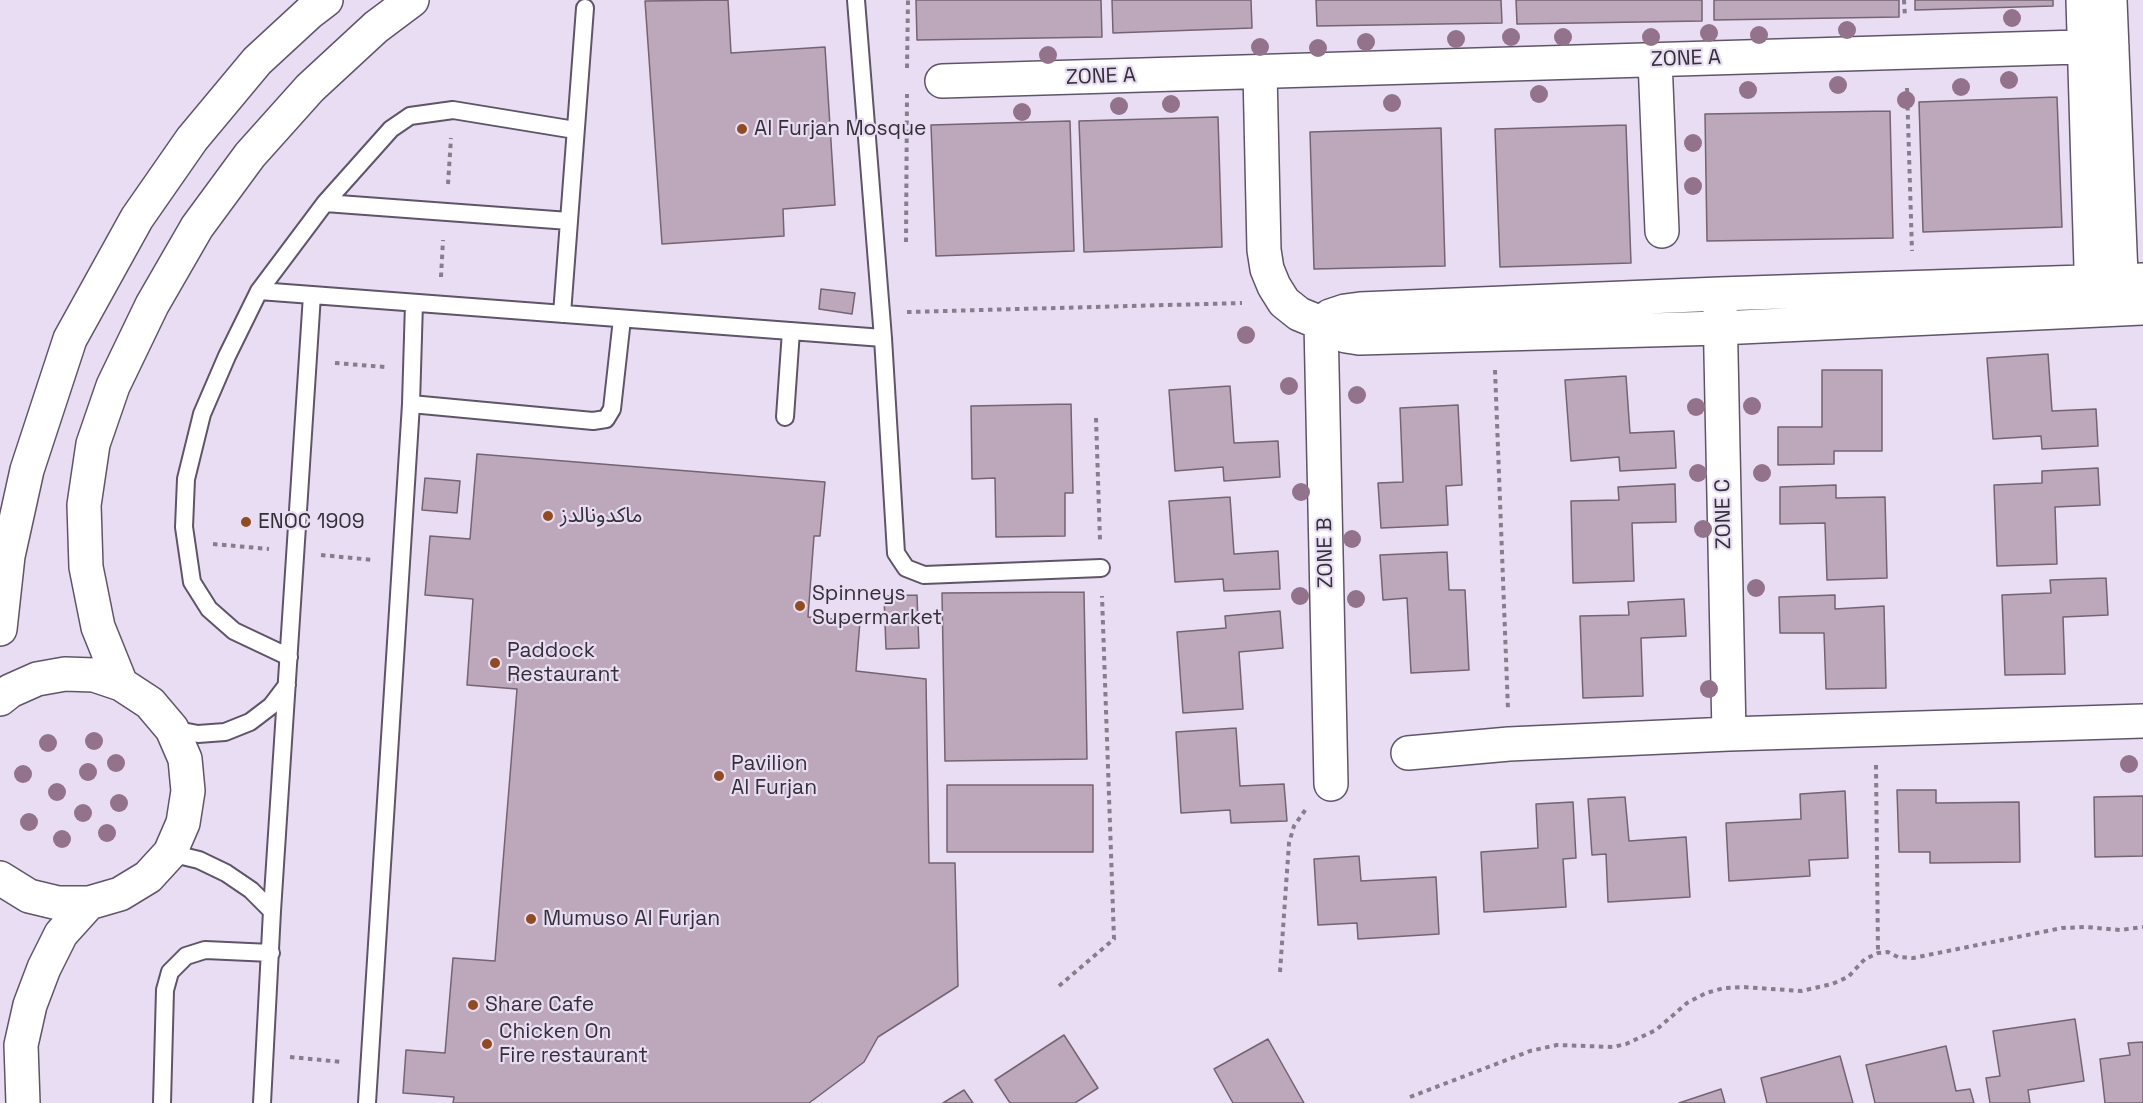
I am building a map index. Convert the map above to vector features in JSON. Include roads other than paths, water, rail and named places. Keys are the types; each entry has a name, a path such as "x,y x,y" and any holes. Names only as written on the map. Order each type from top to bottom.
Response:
{"street":[{"path":"0,629 8,556 27,470 70,339 137,218 192,139 257,61 326,0"},
{"path":"121,684 98,627 86,567 84,506 93,444 113,387 152,305 191,237 250,155 310,88 376,27 412,0"},
{"path":"2083,0 2098,47 2119,295"},
{"path":"2098,47 2110,0"},
{"name":"ZONE A","path":"942,81 2098,47"},
{"path":"1655,60 1662,231"},
{"path":"1260,72 1264,250 1267,269 1284,302 1299,314 1321,322 1333,331 1359,339 1720,328 2119,295"},
{"path":"1321,322 1330,316 1360,309 1913,287 2119,295"},
{"name":"ZONE C","path":"1719,294 1729,734"},
{"name":"ZONE B","path":"1321,322 1331,784"},
{"path":"0,699 10,691 37,679 65,674 94,675 121,684 150,703 172,729 185,759 188,792 183,823 170,853 148,877 120,894 88,903 58,903 29,896 0,878"},
{"path":"1408,753 1509,744 1729,734 2143,721"},
{"path":"23,1103 21,1045 30,1005 44,969 62,934 88,903"}],"lane":[{"path":"856,0 883,338 896,553 906,568 924,575 1101,567"},
{"path":"562,314 585,8"},
{"path":"289,657 234,631 209,609 192,582 184,527 186,479 202,414 227,356 260,291 325,203 391,129 410,116 453,110 575,130"},
{"path":"325,203 568,221"},
{"path":"260,291 883,338"},
{"path":"262,1103 272,911 312,295"},
{"path":"367,1103 411,404 414,303"},
{"path":"411,404 593,421 606,419 612,409 622,319"},
{"path":"785,417 791,331"},
{"path":"172,729 198,734 225,732 241,726 271,706 287,685"},
{"path":"170,853 199,860 226,873 251,890 272,911"},
{"path":"162,1103 165,990 170,972 186,956 205,950 271,953"}],"place":[{"name":"Al Furjan Mosque","path":"742,129"},
{"name":"ماكدونالدز","path":"548,516"},
{"name":"ENOC 1909","path":"246,522"},
{"name":"Spinneys Supermarket","path":"800,606"},
{"name":"Paddock Restaurant","path":"495,663"},
{"name":"Pavilion Al Furjan","path":"719,776"},
{"name":"Mumuso Al Furjan","path":"531,919"},
{"name":"Share Cafe","path":"473,1005"},
{"name":"Chicken On Fire restaurant","path":"487,1044"}]}
